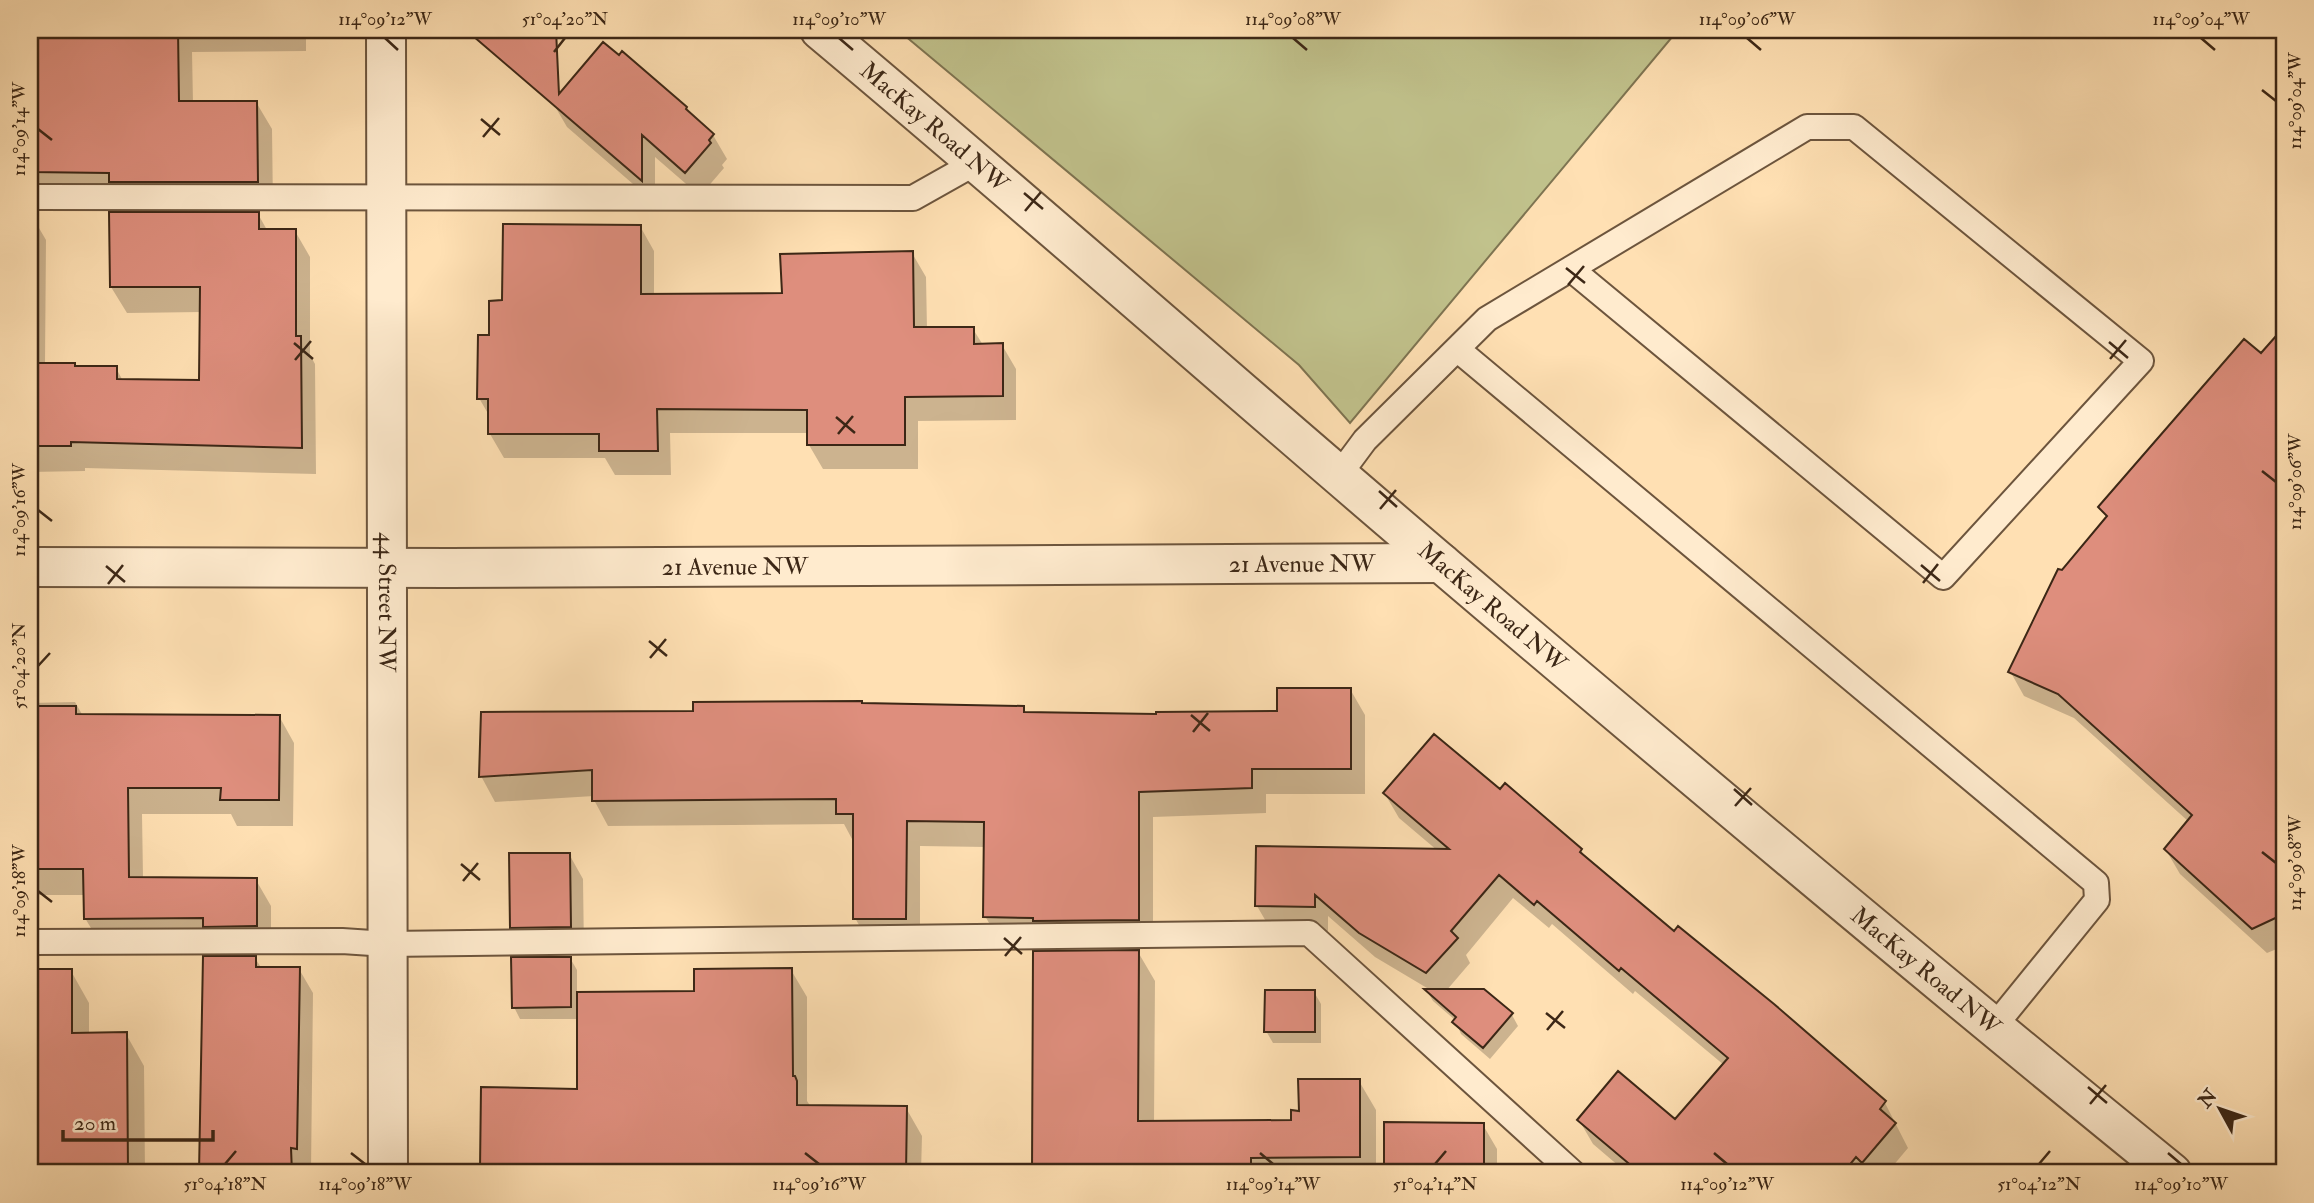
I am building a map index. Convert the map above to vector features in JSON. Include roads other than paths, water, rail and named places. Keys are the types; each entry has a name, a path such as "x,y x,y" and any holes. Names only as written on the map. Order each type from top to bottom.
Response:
{"street":[{"name":"44 Street NW","path":"386,30 388,1173"},
{"name":"MacKay Road NW","path":"820,30 978,162 1441,563 1993,1028 2172,1173"},
{"name":"21 Avenue NW","path":"30,567 1441,563"}],"lane":[{"path":"1339,475 1365,440 1487,319 1807,127 1854,127 2141,361 1943,578 1571,269"},
{"path":"30,197 913,198 978,162"},
{"path":"1457,349 2096,883 2097,900 1993,1028"},
{"path":"30,942 342,941 387,944 1309,933 1573,1173"}]}
